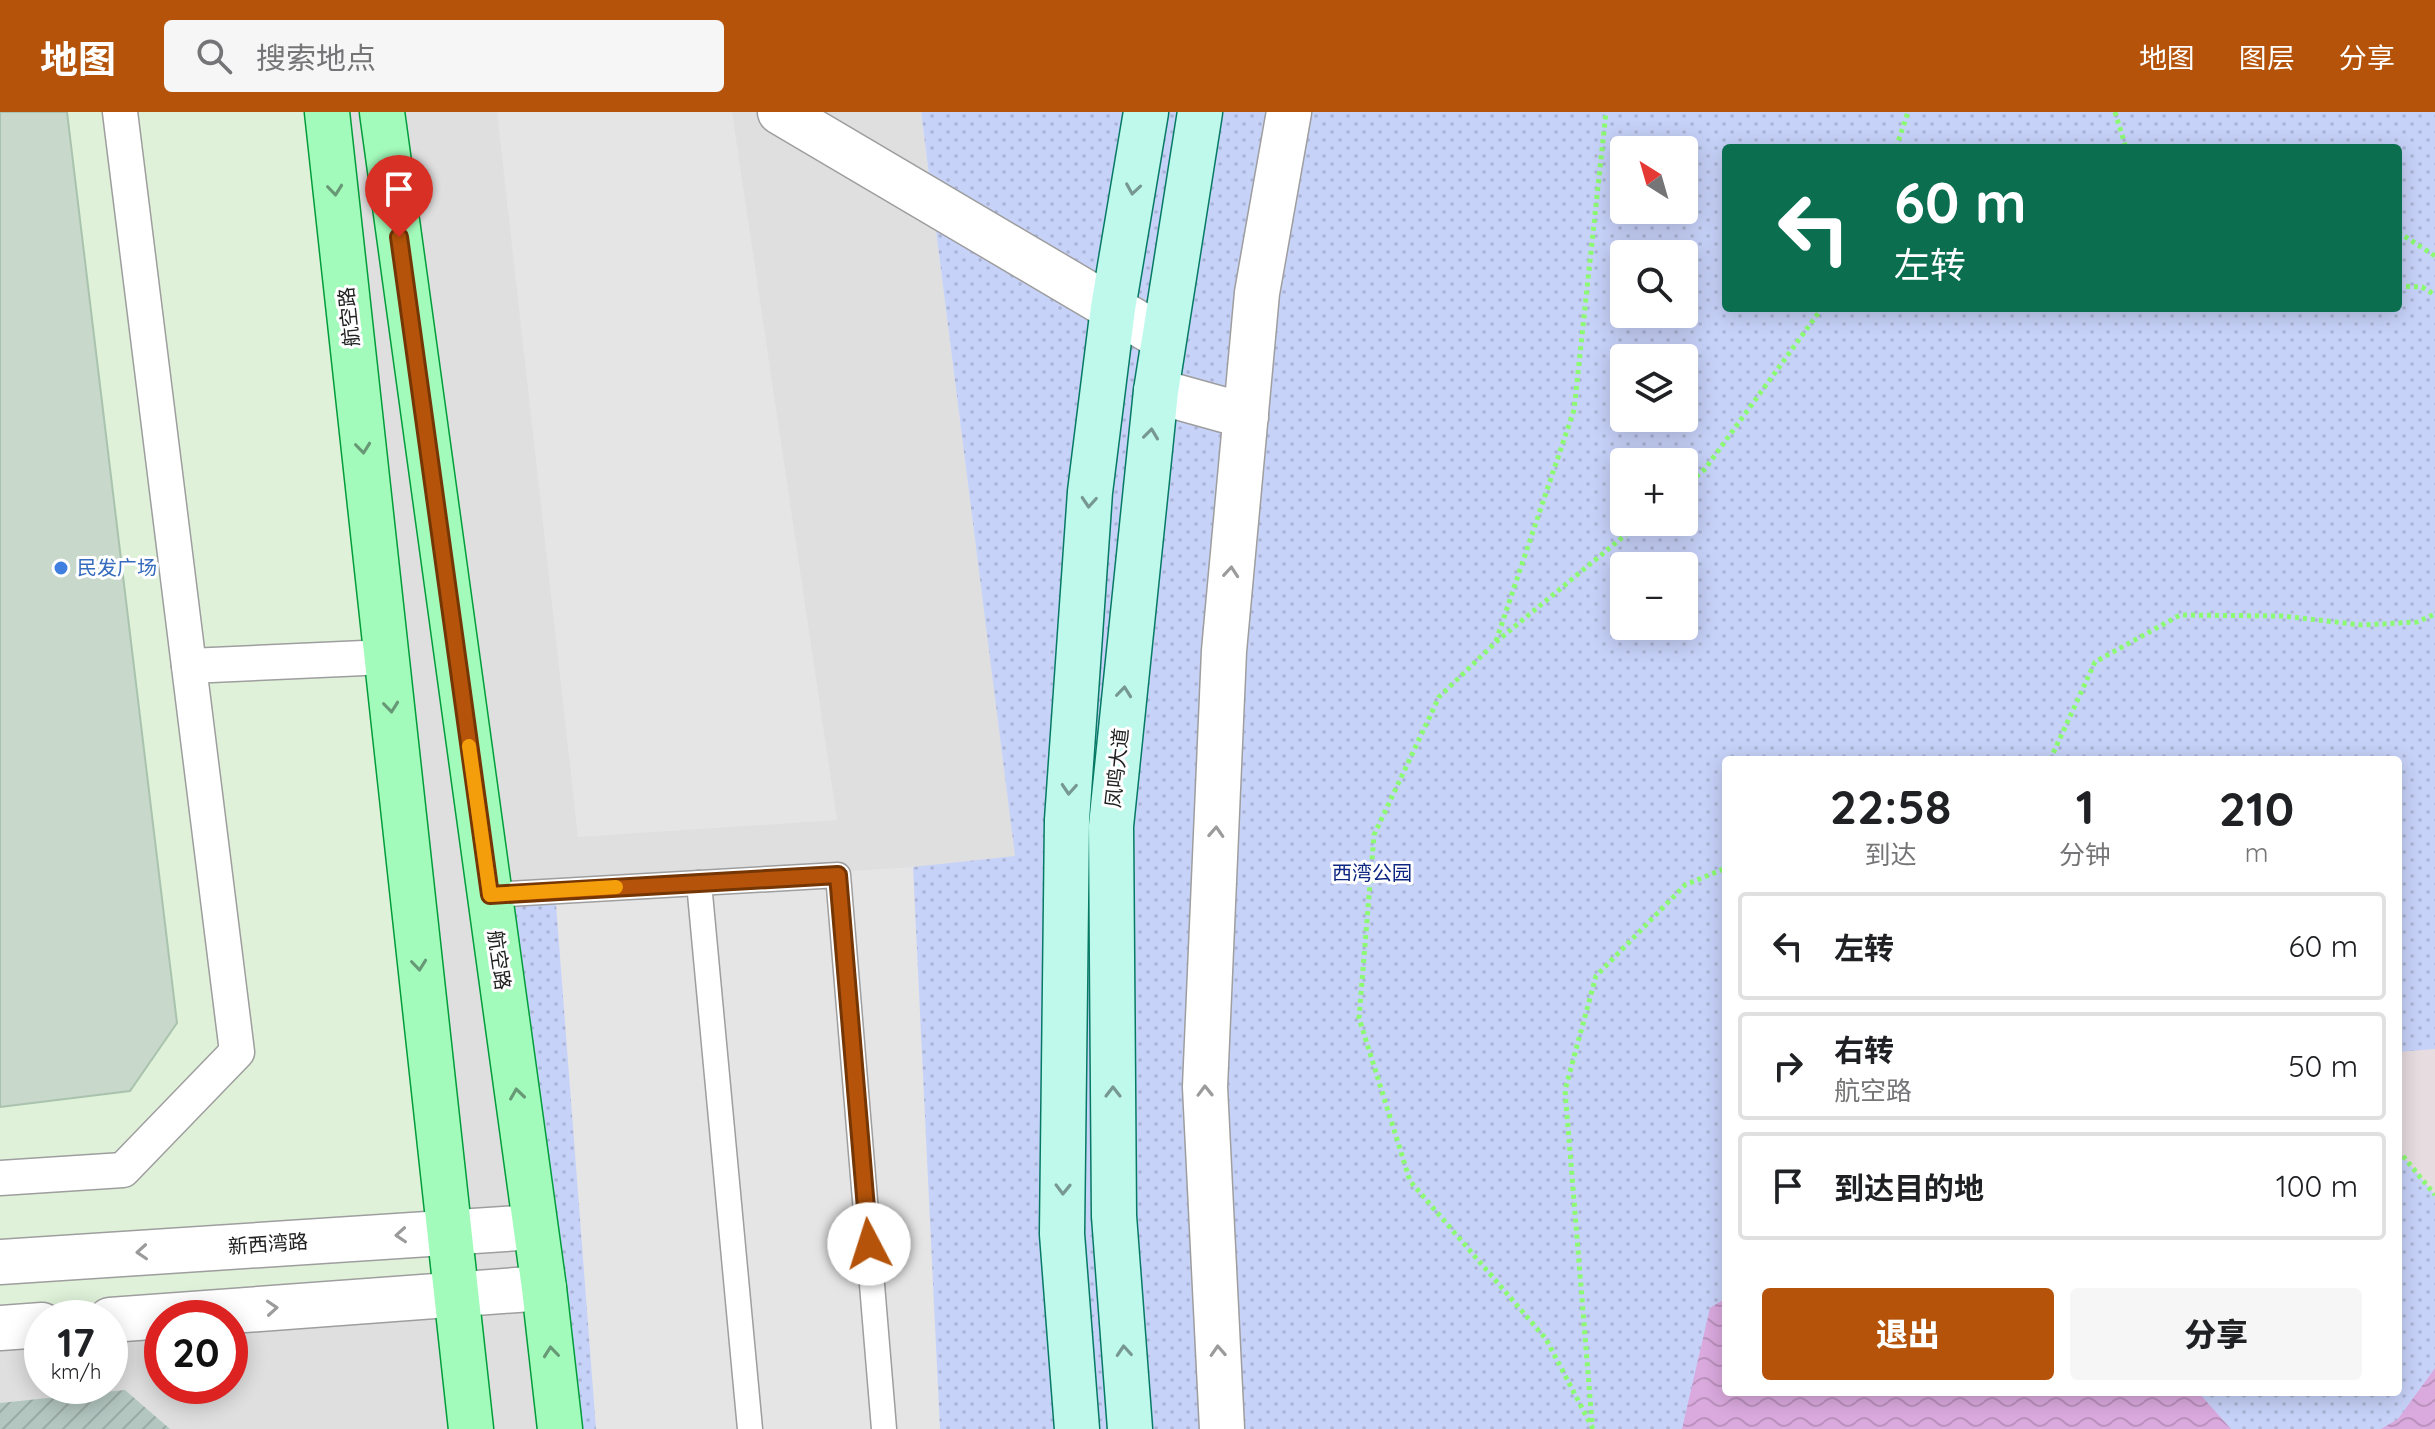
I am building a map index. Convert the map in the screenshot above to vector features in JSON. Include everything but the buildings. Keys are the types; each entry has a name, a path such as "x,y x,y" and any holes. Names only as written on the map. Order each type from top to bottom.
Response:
{"main road":[{"name":"航空路","path":"327,112 471,1429"},
{"name":"航空路","path":"382,112 544,1288 560,1429"},
{"path":"1077,1429 1062,1234 1067,820 1090,492 1113,308 1146,112"},
{"name":"凤鸣大道","path":"1130,1429 1114,1216 1111,826 1156,391 1200,112"}],"street":[{"path":"0,1178 123,1170 237,1052 120,112"},
{"path":"780,112 1163,338"},
{"path":"1222,1429 1205,1087 1224,651 1257,293 1289,112"},
{"path":"1156,391 1246,416"},
{"path":"189,666 386,657"},
{"name":"新西湾路","path":"0,1262 535,1227"},
{"path":"128,1319 544,1288"},
{"path":"0,1328 24,1326"}],"lane":[{"path":"490,895 838,875 884,1429"},
{"path":"699,883 750,1429"}],"path":[{"path":"1496,642 1574,410 1606,112"},
{"path":"1897,144 1908,112"},
{"path":"2115,112 2125,144"},
{"path":"2402,235 2435,256"},
{"path":"2402,286 2422,287 2435,295"},
{"path":"1698,475 1819,312"},
{"path":"1592,1428 1546,1339 1410,1181 1359,1018 1374,835 1439,697 1496,642 1624,536"},
{"path":"2052,756 2095,662 2180,615 2283,616 2362,625 2417,622 2435,614"},
{"path":"1592,1428 1565,1090 1596,976 1685,885 1722,870"},
{"path":"2402,1155 2435,1195"}],"shaded area":[{"path":"0,112 921,112 1088,1429 0,1429"},
{"path":"0,112 327,112 455,1295 248,1309 248,1300 144,1300 144,1316 128,1317 128,1300 24,1300 24,1322 0,1328"},
{"path":"497,112 732,112 837,820 578,837"},
{"path":"913,867 940,1429 596,1429 555,891"},
{"path":"2435,1049 2435,1195 2402,1155 2402,1052"},
{"path":"128,1393 170,1429 0,1429 0,1403 24,1401 24,1404 128,1404"}],"green space":[{"name":"西湾公园","path":"921,112 2435,112 2435,1429 559,1429 490,895 838,875 1015,856"}],"water":[{"path":"1722,1300 1722,1396 2202,1396 2231,1429 1682,1429 1710,1308"},
{"path":"2435,1368 2435,1429 2381,1429 2398,1419"}],"slow traffic":[{"path":"469,746 490,895 616,887"}],"place":[{"name":"民发广场","path":"61,568"}],"route":[{"path":"399,237 490,895 838,875 869,1244"}]}
